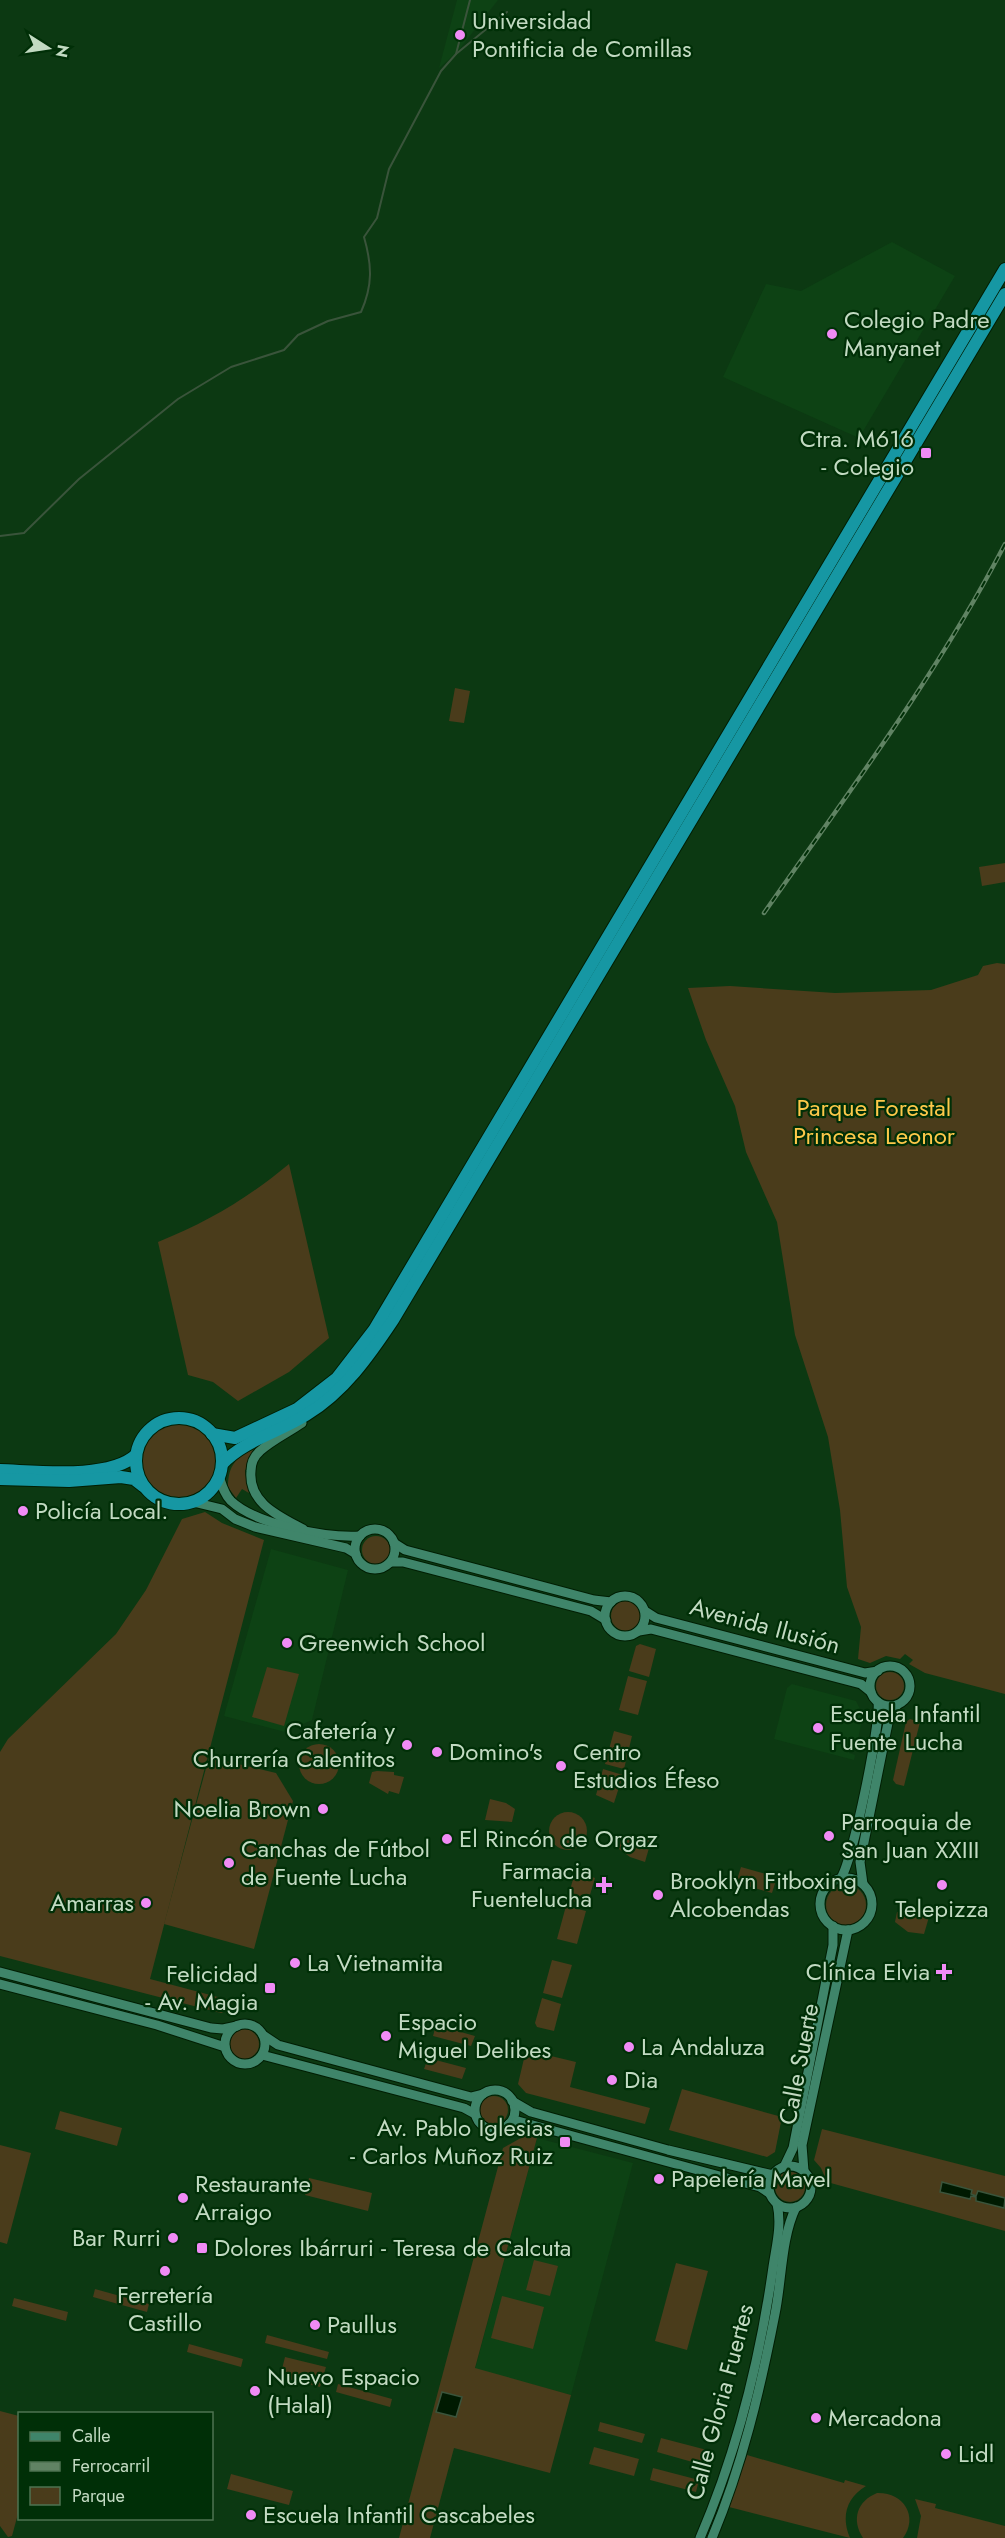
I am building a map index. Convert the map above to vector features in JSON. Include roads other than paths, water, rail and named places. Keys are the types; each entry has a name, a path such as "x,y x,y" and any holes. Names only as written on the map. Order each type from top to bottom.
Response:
{"highway":[{"path":"212,1434 235,1438 297,1409 337,1378 374,1330 1005,269"},
{"path":"0,1479 88,1480 121,1477 134,1479 163,1501 176,1504 193,1502 204,1496 236,1450 306,1415 337,1392 365,1361 393,1320 675,843 827,595 1005,294"},
{"path":"144,1487 136,1472 136,1455 140,1441 148,1429 167,1419 189,1418 202,1424 218,1443 220,1470"},
{"path":"0,1470 92,1470 128,1462 136,1455"}],"main road":[{"path":"303,1529 274,1514 262,1502 250,1483 252,1462 258,1452 323,1410 337,1392"},
{"path":"193,1502 222,1509 235,1519 255,1527 346,1548 356,1554 360,1562 370,1569 383,1568 391,1562 396,1549 394,1543 387,1533 376,1529 360,1536 340,1537 261,1518 241,1509 225,1492 220,1470"},
{"path":"356,1554 360,1536"},
{"path":"391,1562 403,1562 591,1611 606,1620 611,1630 620,1635 631,1635 639,1631 645,1622 645,1611 639,1601 628,1596 611,1602 594,1600 405,1550 394,1543"},
{"path":"606,1620 611,1602"},
{"name":"Avenida Ilusión","path":"645,1611 656,1618 859,1671 878,1671"},
{"name":"Avenida Ilusión","path":"639,1631 651,1629 861,1684 871,1692"},
{"path":"896,1667 906,1674 910,1691 904,1701 890,1707 878,1702 871,1692 871,1680 878,1671 896,1667"},
{"path":"841,1878 849,1860 858,1818 878,1716 878,1702"},
{"path":"863,1884 851,1878 841,1878 830,1883 823,1892 820,1904 823,1915 833,1926 848,1930 866,1921 871,1911 872,1900 863,1884 859,1870 889,1718 897,1705"},
{"name":"Calle Suerte","path":"784,2167 791,2155 833,1945 833,1926"},
{"name":"Calle Suerte","path":"804,2171 802,2145 848,1930"},
{"path":"0,1972 211,2028 223,2029 253,2025 278,2045 288,2048 471,2097 497,2091 504,2093 512,2101 531,2112 660,2148 773,2175"},
{"path":"0,1984 157,2025 225,2047"},
{"path":"237,2026 226,2038 225,2047 230,2057 238,2063 253,2063 262,2055 266,2045 263,2035"},
{"path":"262,2055 464,2108 475,2114"},
{"path":"483,2094 475,2107 475,2114 481,2125 492,2130 518,2121 760,2187 769,2193 777,2204 786,2208 796,2207 803,2203 809,2194 809,2179 804,2171 795,2167 784,2167 773,2175 769,2183 769,2193"},
{"path":"509,2124 513,2117 512,2101"},
{"name":"Calle Gloria Fuertes","path":"700,2538 734,2445 754,2372 768,2301 780,2218 777,2204"},
{"name":"Calle Gloria Fuertes","path":"712,2538 749,2434 778,2300 790,2220 796,2207"}],"waterway":[{"path":"0,536 24,533 79,479 178,399 231,367 284,350 298,335 328,321 361,312 368,293 370,275 369,257 364,237 377,218 389,169 441,71 456,54 470,0"},
{"path":"456,54 507,12"}],"railway":[{"path":"764,913 891,733 979,593 1005,544"}],"place":[{"name":"Universidad Pontificia de Comillas","path":"460,35"},
{"name":"Colegio Padre Manyanet","path":"832,334"},
{"name":"Ctra. M616 - Colegio","path":"926,453"},
{"name":"Policía Local.","path":"23,1511"},
{"name":"Greenwich School","path":"287,1643"},
{"name":"Escuela Infantil Fuente Lucha","path":"818,1728"},
{"name":"Cafetería y Churrería Calentitos","path":"407,1745"},
{"name":"Domino's","path":"437,1752"},
{"name":"Centro Estudios Éfeso","path":"561,1766"},
{"name":"Noelia Brown","path":"323,1809"},
{"name":"Parroquia de San Juan XXIII","path":"829,1836"},
{"name":"El Rincón de Orgaz","path":"447,1839"},
{"name":"Canchas de Fútbol de Fuente Lucha","path":"229,1863"},
{"name":"Farmacia Fuentelucha","path":"604,1885"},
{"name":"Telepizza","path":"942,1885"},
{"name":"Brooklyn Fitboxing Alcobendas","path":"658,1895"},
{"name":"Amarras","path":"146,1903"},
{"name":"La Vietnamita","path":"295,1963"},
{"name":"Clínica Elvia","path":"944,1972"},
{"name":"Felicidad - Av. Magia","path":"270,1988"},
{"name":"Espacio Miguel Delibes","path":"386,2036"},
{"name":"La Andaluza","path":"629,2047"},
{"name":"Dia","path":"612,2080"},
{"name":"Av. Pablo Iglesias - Carlos Muñoz Ruiz","path":"565,2142"},
{"name":"Papelería Mavel","path":"659,2179"},
{"name":"Restaurante Arraigo","path":"183,2198"},
{"name":"Bar Rurri","path":"173,2238"},
{"name":"Dolores Ibárruri - Teresa de Calcuta","path":"202,2248"},
{"name":"Ferretería Castillo","path":"165,2271"},
{"name":"Paullus","path":"315,2325"},
{"name":"Nuevo Espacio (Halal)","path":"255,2391"},
{"name":"Mercadona","path":"816,2418"},
{"name":"Lidl","path":"946,2454"},
{"name":"Escuela Infantil Cascabeles","path":"251,2515"}],"park label":[{"name":"Parque Forestal Princesa Leonor","path":"874,1122"}]}
